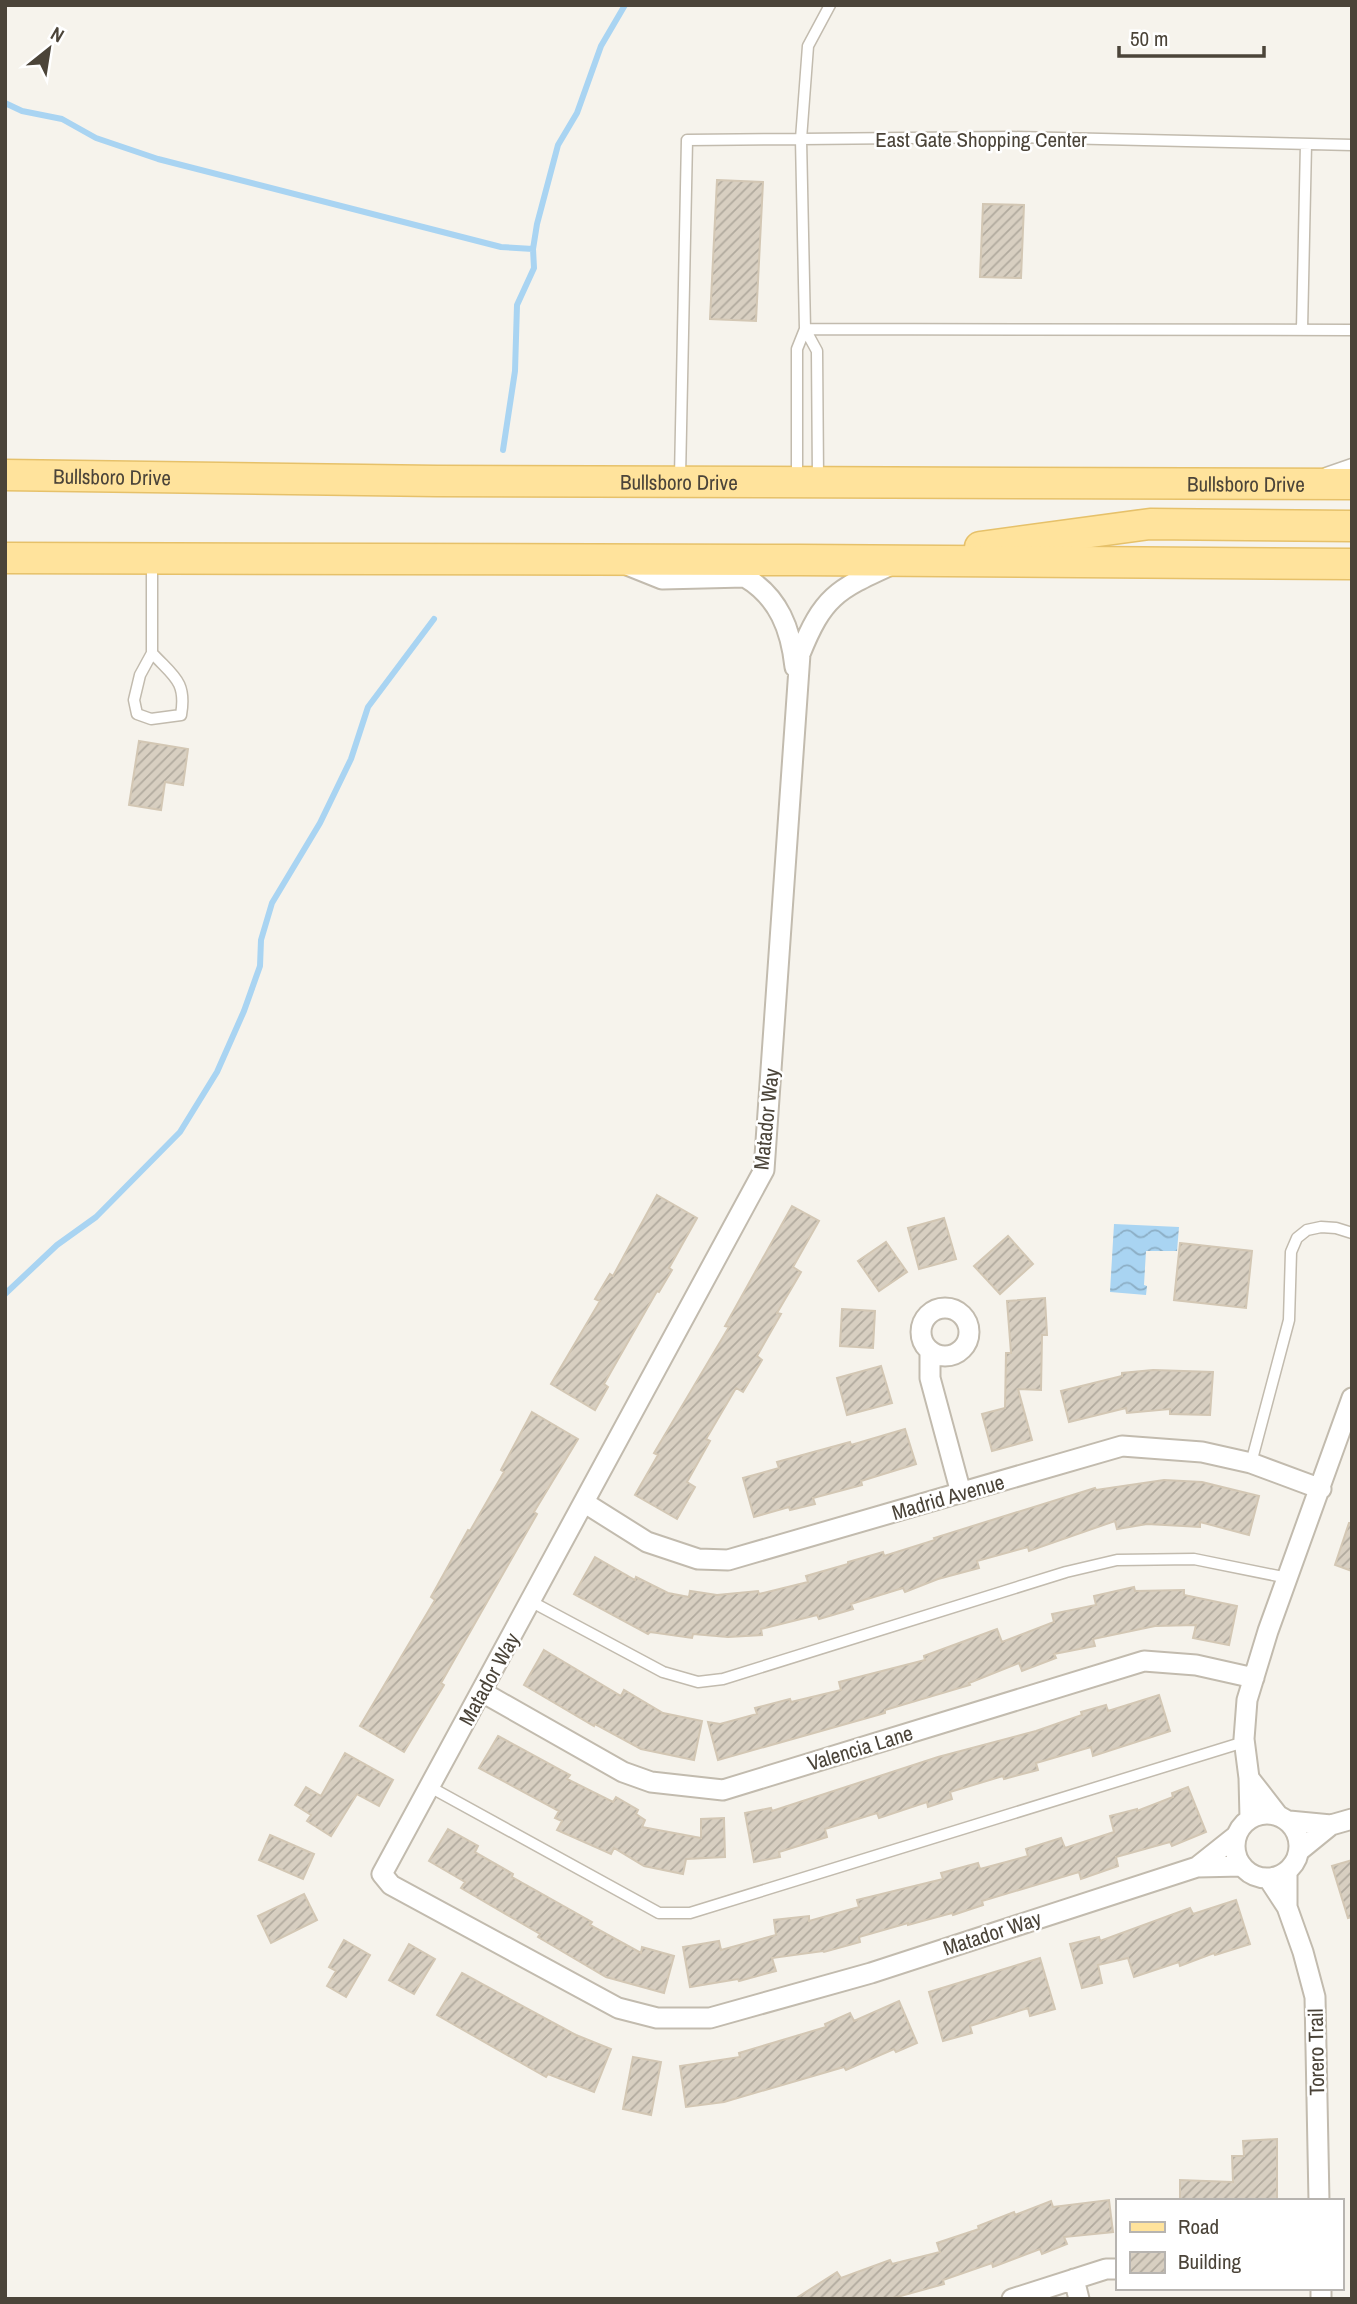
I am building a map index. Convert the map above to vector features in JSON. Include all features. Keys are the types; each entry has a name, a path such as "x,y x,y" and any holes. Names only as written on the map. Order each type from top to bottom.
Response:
{"main road":[{"name":"Bullsboro Drive","path":"5,475 451,481 1352,484"},
{"path":"896,560 1150,524 1352,526"},
{"path":"5,558 1352,564"},
{"path":"1218,563 1269,579 1328,578 1352,583"}],"street":[{"path":"612,560 662,579 745,577 757,584 772,598 787,624 795,662 798,696"},
{"name":"Matador Way","path":"896,560 848,584 833,597 821,610 800,653 764,1170 532,1602 382,1874 391,1885 618,2008 657,2018 710,2018 831,1984 1196,1867 1242,1866"},
{"path":"930,1353 930,1378 961,1493"},
{"path":"1250,1818 1250,1778 1244,1742 1247,1700 1352,1398"},
{"name":"Madrid Avenue","path":"585,1503 647,1542 698,1559 728,1560 1122,1446 1192,1450 1251,1463 1321,1489"},
{"name":"Valencia Lane","path":"482,1692 623,1772 651,1782 723,1790 1144,1661 1196,1665 1254,1678"},
{"path":"1250,1778 1283,1818 1295,1828 1300,1840 1299,1856 1287,1872 1268,1878 1254,1875 1242,1866 1236,1854 1236,1836 1250,1818 1265,1813 1283,1818 1331,1825"},
{"path":"1299,1851 1331,1825 1352,1819"},
{"name":"Matador Way","path":"1196,1867 1236,1836"},
{"name":"Torero Trail","path":"1287,1872 1287,1907"},
{"name":"Torero Trail","path":"1268,1878 1287,1907 1315,1997 1319,2199"},
{"path":"1012,2299 1076,2289 1106,2269 1116,2269"}],"lane":[{"path":"807,483 797,349 805,329 801,139 807,46 830,5"},
{"name":"East Gate Shopping Center","path":"680,481 687,140 1011,137 1352,145"},
{"path":"1302,329 1306,144"},
{"path":"805,329 1352,330"},
{"path":"805,329 817,351 807,483"},
{"path":"1295,484 1352,464"},
{"path":"152,558 152,653 139,675 134,700 137,714 151,719 181,715 182,686 152,653"},
{"path":"1251,1463 1289,1320 1291,1252 1297,1238 1307,1230 1321,1227 1352,1233"},
{"path":"532,1602 663,1672 698,1682 723,1679 1052,1576 1117,1560 1194,1559 1288,1578"},
{"path":"430,1787 659,1913 690,1913 1244,1742"}],"water":[{"path":"1114,1224 1179,1227 1177,1251 1146,1251 1146,1295 1110,1292"}],"building":[{"path":"717,180 763,182 756,321 710,319"},
{"path":"983,204 1024,205 1021,278 980,277"},
{"path":"139,741 188,749 183,785 165,782 161,810 129,805"},
{"path":"657,1195 697,1218 669,1268 672,1270 659,1292 657,1291 604,1384 608,1387 595,1410 551,1384 600,1301 595,1299 610,1274 613,1276"},
{"path":"792,1206 819,1221 793,1267 801,1272 777,1313 781,1314 757,1356 762,1360 743,1392 736,1388 706,1439 710,1441 687,1482 695,1487 677,1519 635,1495 658,1455 654,1453 729,1327 725,1326"},
{"path":"944,1218 956,1259 919,1269 908,1228"},
{"path":"1008,1236 1033,1264 1000,1294 974,1266"},
{"path":"886,1242 907,1272 879,1291 858,1261"},
{"path":"1180,1243 1252,1251 1246,1308 1174,1300"},
{"path":"1045,1298 1047,1335 1042,1335 1041,1390 1018,1389 1032,1440 992,1451 982,1414 1005,1408 1006,1353 1011,1353 1007,1301"},
{"path":"842,1309 875,1311 873,1348 840,1346"},
{"path":"881,1366 892,1403 847,1415 837,1378"},
{"path":"1153,1370 1213,1372 1210,1415 1170,1414 1170,1409 1127,1413 1126,1408 1069,1422 1061,1391 1122,1376 1122,1373"},
{"path":"532,1412 578,1439 534,1512 537,1514 441,1683 444,1685 404,1752 360,1726 435,1600 431,1597 504,1472 501,1470"},
{"path":"905,1429 916,1464 861,1481 862,1485 813,1498 815,1504 790,1510 789,1507 754,1517 743,1478 779,1468 777,1462"},
{"path":"1164,1480 1202,1482 1259,1496 1249,1535 1200,1522 1200,1527 1147,1524 1117,1529 1115,1521 1029,1551 1028,1547 977,1561 979,1568 938,1579 905,1592 903,1588 851,1604 853,1609 819,1619 817,1615 761,1629 762,1635 728,1637 693,1634 692,1638 650,1632 648,1634 574,1594 595,1557 635,1580 636,1577 668,1593 689,1597 690,1591 717,1595 758,1591 759,1594 808,1582 806,1576 848,1562 883,1552 884,1556 1095,1488 1096,1490"},
{"path":"1349,1523 1352,1523 1352,1571 1335,1565"},
{"path":"1134,1587 1135,1591 1184,1590 1184,1595 1237,1606 1229,1645 1193,1638 1196,1625 1155,1626 1093,1639 1095,1646 1054,1654 1056,1658 1022,1671 1019,1663 969,1683 970,1685 885,1710 885,1713 718,1760 708,1722 720,1724 757,1714 755,1708 841,1690 839,1682 925,1660 924,1656 997,1629 1002,1642 1054,1622 1052,1614 1096,1605 1094,1596"},
{"path":"544,1650 621,1696 624,1690 663,1713 702,1721 694,1760 641,1749 595,1724 594,1726 524,1685"},
{"path":"1159,1695 1170,1731 1093,1756 1091,1747 1036,1763 1038,1770 1004,1779 1003,1776 950,1792 952,1799 928,1807 927,1802 879,1818 877,1813 825,1829 827,1837 779,1852 780,1857 754,1862 745,1813 771,1808 772,1811 938,1757 1036,1731 1082,1715 1081,1712 1106,1705 1108,1711"},
{"path":"498,1736 570,1775 567,1779 613,1802 616,1797 638,1810 636,1814 645,1820 642,1827 701,1838 701,1819 724,1818 725,1857 686,1859 683,1874 644,1866 614,1848 611,1854 557,1830 562,1821 555,1818 559,1811 479,1768"},
{"path":"345,1753 393,1780 379,1806 357,1794 331,1836 307,1821 311,1815 295,1805 306,1787 321,1796"},
{"path":"1188,1787 1206,1832 1172,1846 1170,1842 1116,1857 1118,1866 1081,1879 1079,1872 982,1901 983,1905 953,1915 952,1913 908,1923 859,1937 860,1942 824,1952 772,1958 776,1971 739,1981 738,1979 690,1987 683,1947 719,1941 721,1950 776,1935 774,1920 809,1916 809,1921 859,1907 857,1900 943,1879 941,1873 978,1863 980,1869 1028,1856 1026,1849 1061,1838 1065,1848 1114,1832 1110,1816 1137,1811 1173,1797 1172,1793"},
{"path":"448,1829 478,1846 475,1852 513,1874 512,1877 592,1922 590,1925 641,1953 642,1947 674,1956 664,1993 606,1977 538,1937 540,1934 461,1888 465,1882 429,1861"},
{"path":"270,1835 314,1854 303,1879 259,1860"},
{"path":"1352,1860 1352,1917 1348,1918 1332,1866"},
{"path":"304,1894 317,1920 271,1943 258,1916"},
{"path":"1236,1900 1250,1944 1215,1955 1214,1953 1180,1966 1179,1962 1134,1977 1128,1958 1098,1965 1102,1983 1082,1988 1070,1944 1099,1937 1100,1941 1190,1908 1193,1914"},
{"path":"344,1940 370,1955 346,1997 327,1986 336,1971 329,1967"},
{"path":"409,1944 435,1959 414,1994 389,1980"},
{"path":"1040,1958 1055,2009 1030,2016 1028,2008 970,2026 972,2033 943,2041 929,1992"},
{"path":"462,1973 576,2035 611,2049 594,2092 548,2074 546,2077 437,2015"},
{"path":"899,2001 917,2043 896,2052 894,2049 846,2070 844,2067 724,2102 686,2107 680,2066 740,2057 739,2053 826,2027 825,2024 850,2013 854,2021"},
{"path":"633,2057 661,2062 651,2115 623,2109"},
{"path":"1277,2139 1277,2199 1180,2199 1180,2180 1233,2182 1232,2156 1244,2156 1243,2141"},
{"path":"1109,2200 1113,2232 1064,2237 1067,2244 1042,2254 1040,2249 993,2267 992,2263 943,2280 944,2284 890,2299 795,2299 837,2272 841,2278 890,2260 892,2264 940,2252 937,2243 979,2229 978,2226 1014,2212 1015,2215 1051,2201 1053,2207"}],"waterway":[{"path":"503,450 515,371 517,305 534,268 533,249 537,224 558,145 577,113 601,46 625,5"},
{"path":"5,103 22,111 62,119 96,138 158,159 501,247 533,249"},
{"path":"5,1294 57,1245 96,1217 180,1132 217,1072 244,1011 260,966 261,940 272,903 320,823 351,759 368,707 434,619"}]}
